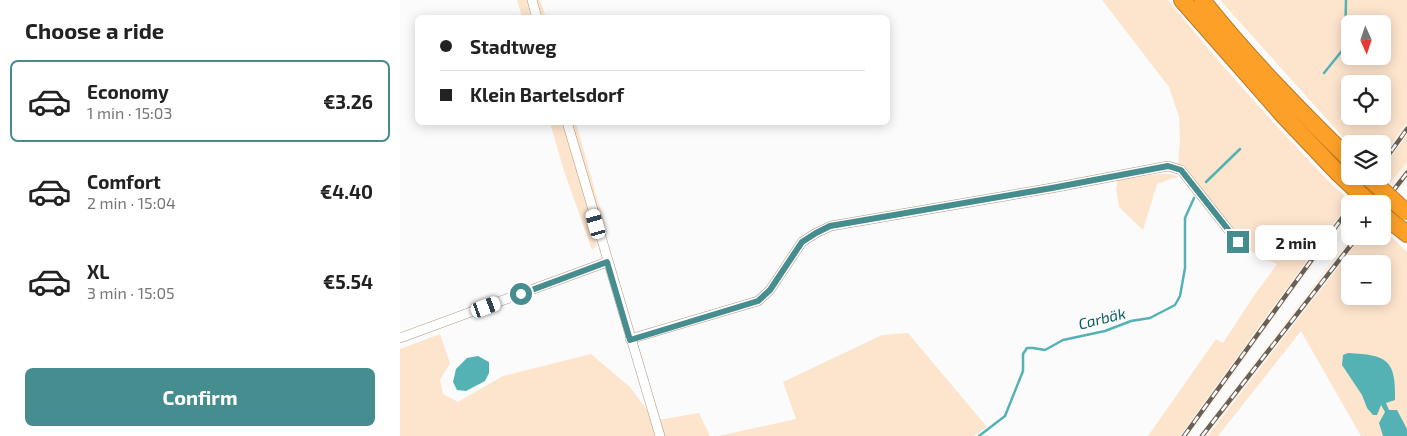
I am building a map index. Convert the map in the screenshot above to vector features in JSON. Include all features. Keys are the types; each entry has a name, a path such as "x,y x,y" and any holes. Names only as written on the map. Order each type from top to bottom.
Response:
{"highway":[{"path":"1182,0 1283,115 1361,195"},
{"path":"1202,0 1252,59 1341,151"},
{"path":"1376,185 1407,212"},
{"path":"1395,224 1402,240 1407,246"}],"street":[{"path":"532,0 536,15"},
{"path":"567,125 660,436"},
{"path":"630,340 758,301 770,290 802,242 830,226 1168,166 1181,170 1238,242"},
{"path":"400,338 607,262"}],"shaded area":[{"path":"517,0 540,0 545,15 521,15"},
{"path":"1102,0 1168,0 1256,103 1343,195 1341,195 1341,213 1180,436 1148,436 1216,339 1223,343 1277,264 1255,254 1238,240 1178,166 1179,117 1169,87"},
{"path":"1220,0 1407,0 1407,122 1391,145 1391,135 1341,135"},
{"path":"1407,122 1407,135 1391,157 1391,145"},
{"path":"551,125 577,125 605,226 592,230 597,245 592,250 564,171"},
{"path":"1407,135 1407,162 1391,182 1391,157"},
{"path":"1407,162 1407,179 1391,200 1391,195 1383,195"},
{"path":"1171,174 1179,177 1157,184 1143,230 1119,207 1116,189 1118,180"},
{"path":"1361,185 1370,185 1362,195 1354,195"},
{"path":"1341,213 1341,225 1189,436 1180,436"},
{"path":"1391,237 1407,252 1407,436 1361,436 1301,331 1218,436 1208,436 1341,263 1341,305 1391,305 1391,255 1347,255 1355,245 1391,245"},
{"path":"1344,245 1355,245 1347,255 1341,255 1341,263 1208,436 1198,436"},
{"path":"908,333 987,427 974,436 718,436 796,419 783,382 882,335"},
{"path":"440,334 450,363 440,380 443,394 458,402 503,376 591,354 630,387 650,414 656,436 400,436 400,349"},
{"path":"699,413 710,436 663,436 658,420"}],"water":[{"path":"1348,353 1372,355 1386,362 1391,368 1394,376 1395,400 1386,403 1389,410 1397,410 1407,429 1407,436 1383,436 1379,423 1385,412 1381,405 1377,415 1373,415 1367,408 1362,395 1342,365 1343,355"},
{"path":"478,356 489,362 489,373 485,381 466,391 457,390 453,382 456,369 467,358"}],"waterway":[{"name":"Carbäk","path":"1324,73 1345,47 1346,0"},
{"name":"Carbäk","path":"1206,182 1240,149"},
{"name":"Carbäk","path":"979,436 1005,416 1023,371 1023,354 1027,348 1045,350 1063,340 1105,331 1131,321 1150,318 1175,305 1180,296 1185,268 1185,218 1194,198"}],"railway":[{"path":"1391,151 1407,129"},
{"path":"1390,195 1407,173"},
{"path":"1359,195 1367,185"},
{"path":"1184,436 1341,219"},
{"path":"1202,436 1351,245"}],"route":[{"path":"521,294 607,262 630,340 758,301 770,290 802,242 830,226 1168,166 1181,170 1238,242"}]}
